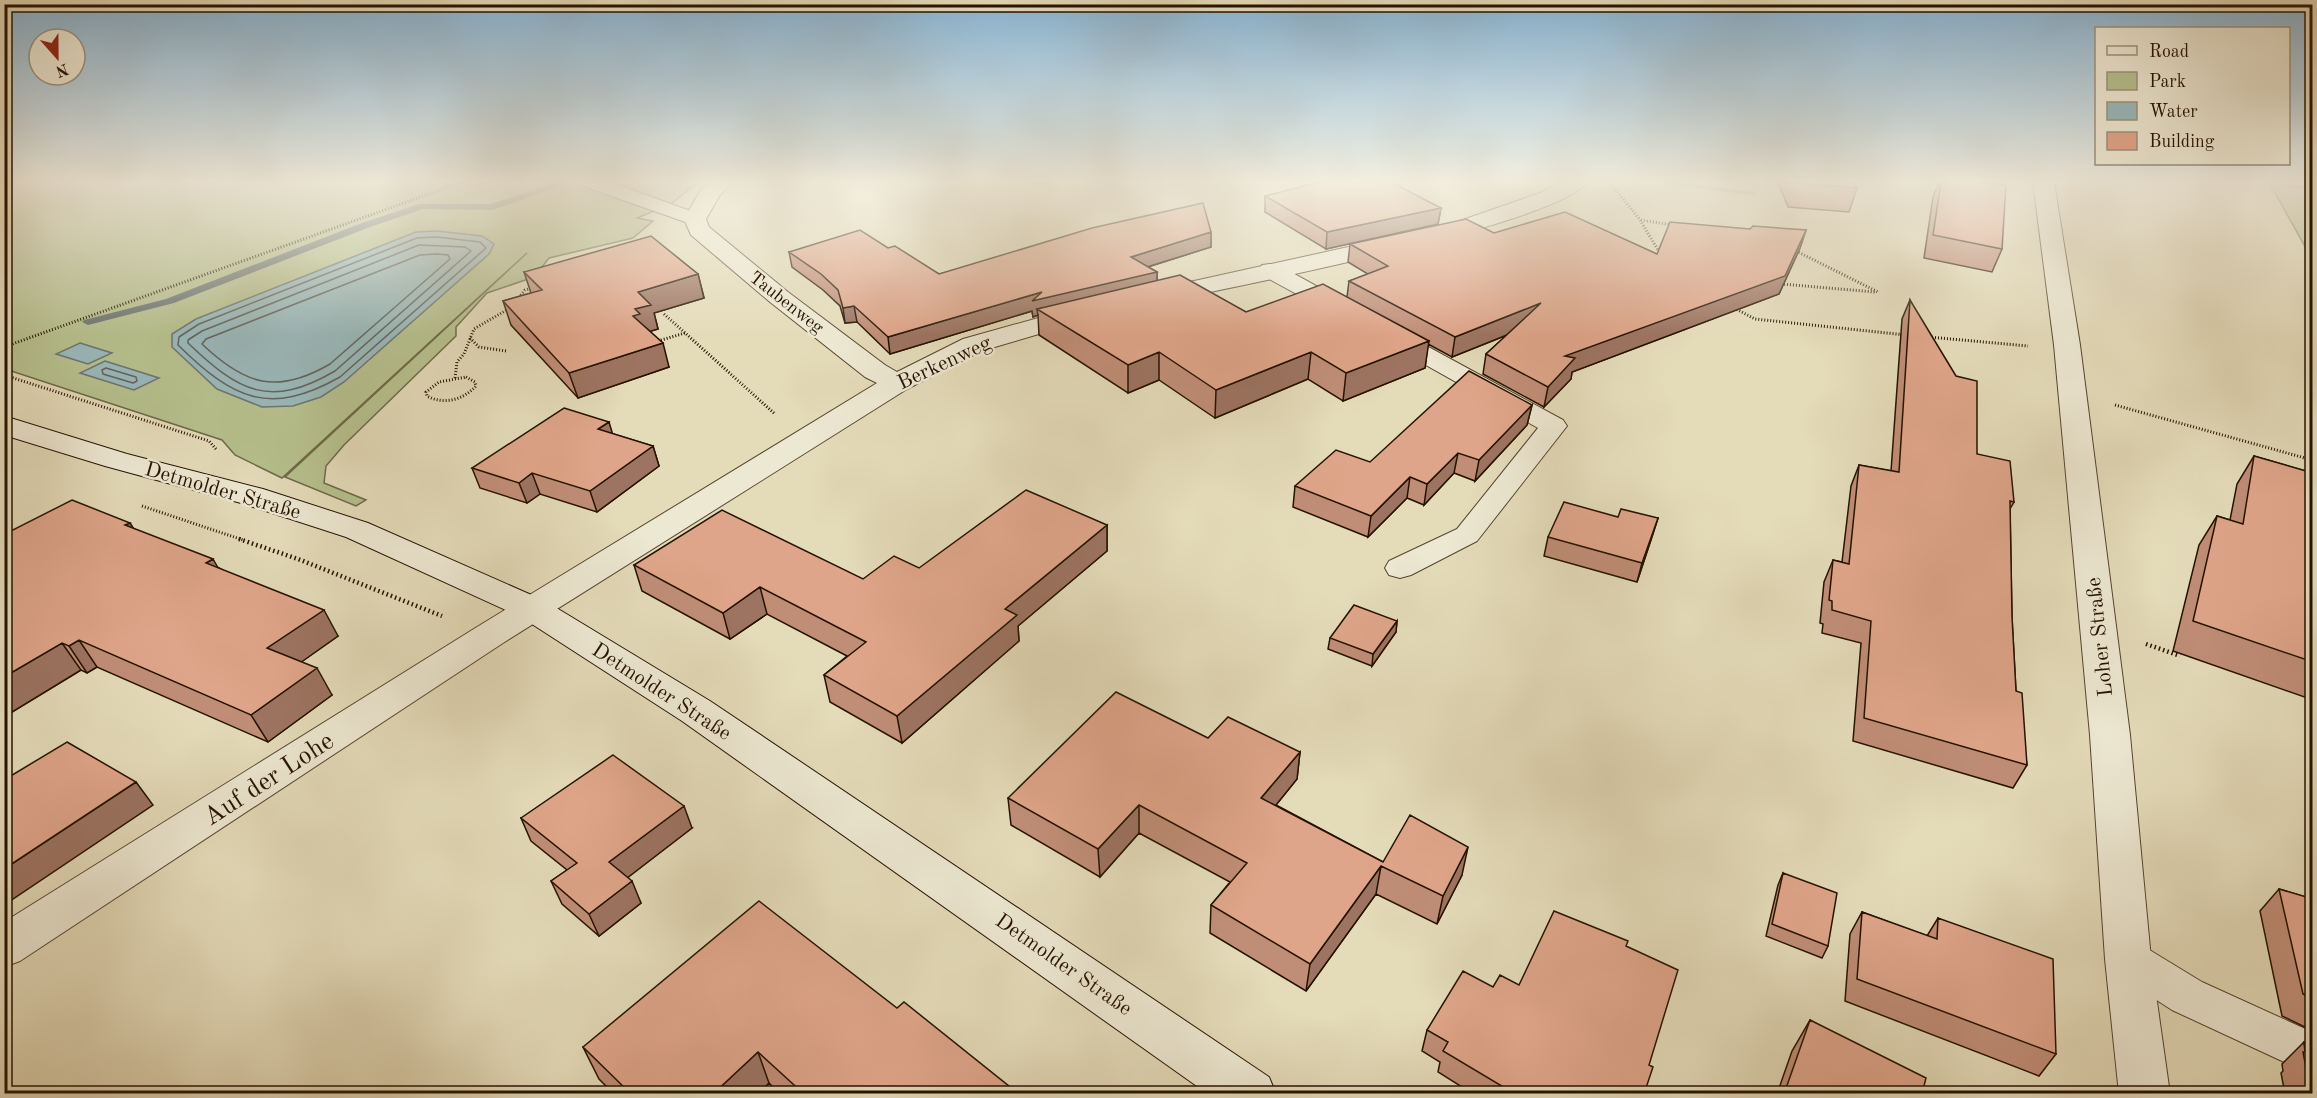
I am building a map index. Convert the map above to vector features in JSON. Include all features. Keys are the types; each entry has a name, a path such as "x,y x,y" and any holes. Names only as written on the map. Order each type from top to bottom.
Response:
{"street":[{"name":"Taubenweg","path":"703,233 779,297 875,371 897,383"},
{"path":"1135,302 1439,233"},
{"name":"Loher Straße","path":"2050,233 2072,394 2110,735 2128,960 2145,1094"},
{"name":"Berkenweg","path":"533,609 897,383 972,345 1033,326 1101,310"},
{"name":"Detmolder Straße","path":"4,425 116,459 252,496 357,530 533,609 696,711 1251,1094"},
{"name":"Auf der Lohe","path":"4,947 533,609"}],"lane":[{"path":"1270,270 1554,426 1467,535 1400,568"},
{"path":"2128,960 2187,996 2313,1054"}],"path":[{"path":"4,347 320,233"},
{"path":"1648,233 1662,258"},
{"path":"1772,283 1878,292 1795,250"},
{"path":"455,378 457,362 464,354 474,329 510,309 525,290 535,288"},
{"path":"1731,306 1755,319 1909,335"},
{"path":"664,314 805,440"},
{"path":"653,343 686,332"},
{"path":"1921,336 2028,345"},
{"path":"470,338 479,347 506,351"},
{"path":"455,378 471,378 476,386 457,399 438,401 427,396 426,392 436,383 455,378"},
{"path":"2072,394 2313,460"},
{"path":"132,503 298,559 490,635"},
{"path":"2137,641 2180,656"}],"green space":[{"path":"5,233 639,233 633,238 549,258 534,277 487,293 456,327 456,336 344,445 326,466 324,483 366,500 356,506 285,477 527,253 282,478 235,455 222,440 5,369"},
{"path":"2298,233 2312,233 2312,259"}],"water":[{"path":"413,233 482,236 494,244 489,254 344,382 321,397 293,406 262,407 217,389 172,347 172,334 196,319"},
{"path":"80,343 112,353 88,364 56,354"},
{"path":"105,361 159,378 134,390 80,373"}],"building":[{"path":"850,233 865,233 888,248 895,246 939,274 1075,233 1207,233 1131,257 1157,272 1032,301 1042,292 888,337 854,306 843,308 838,290 821,274 789,252"},
{"path":"1400,233 1612,233 1657,254 1665,233 1805,233 1785,276 1565,356 1575,358 1548,387 1486,354 1541,303 1455,337 1349,281 1388,266 1350,244"},
{"path":"2003,233 2002,249 1933,235"},
{"path":"651,236 698,274 638,292 651,305 635,309 640,314 633,316 663,343 569,373 503,301 542,290 524,272"},
{"path":"1180,275 1246,312 1323,284 1429,341 1346,373 1311,352 1216,390 1159,352 1128,365 1037,309"},
{"path":"1910,300 1956,376 1977,381 1977,454 2010,461 2014,502 2010,501 2016,691 2022,693 2027,765 1864,718 1871,621 1832,610 1832,601 1829,600 1833,560 1849,564 1859,465 1899,472"},
{"path":"1469,371 1532,405 1479,460 1458,453 1427,484 1410,477 1371,516 1295,486 1336,450 1370,462"},
{"path":"564,408 609,422 598,429 653,446 590,491 532,473 519,483 472,468"},
{"path":"2254,456 2313,473 2313,662 2193,621 2217,516 2243,524"},
{"path":"1026,490 1107,525 1005,609 1017,615 897,716 824,675 866,642 760,587 723,613 634,565 722,510 863,579 894,556 919,568"},
{"path":"72,500 130,523 125,525 213,559 206,563 324,610 267,648 317,668 251,715 79,640 69,646 62,643 4,677 4,527 13,530"},
{"path":"1564,502 1618,517 1621,509 1658,518 1642,563 1548,537"},
{"path":"1354,605 1397,621 1373,654 1330,638"},
{"path":"1116,692 1208,738 1228,717 1300,752 1261,798 1383,862 1410,815 1468,847 1443,896 1381,866 1310,964 1211,905 1247,863 1139,805 1098,849 1008,798"},
{"path":"67,742 136,782 4,869 4,780"},
{"path":"613,755 684,806 609,862 632,881 589,914 551,881 577,863 521,818"},
{"path":"1783,873 1837,893 1828,946 1772,924"},
{"path":"2279,889 2313,899 2313,999 2303,994"},
{"path":"759,901 897,1008 904,1002 1019,1094 804,1094 758,1052 713,1094 631,1094 583,1047"},
{"path":"1554,911 1628,941 1626,946 1678,970 1649,1065 1653,1067 1644,1094 1515,1094 1443,1051 1448,1042 1427,1030 1463,971 1493,987 1500,975 1519,985"},
{"path":"1862,912 1937,939 1938,918 2053,959 2056,1054 1857,979"},
{"path":"1810,1020 1926,1078 1922,1094 1784,1094"},
{"path":"2304,1042 2313,1045 2313,1094 2311,1094 2303,1052 2305,1052"}],"waterway":[{"path":"88,322 170,301 345,233"}]}
